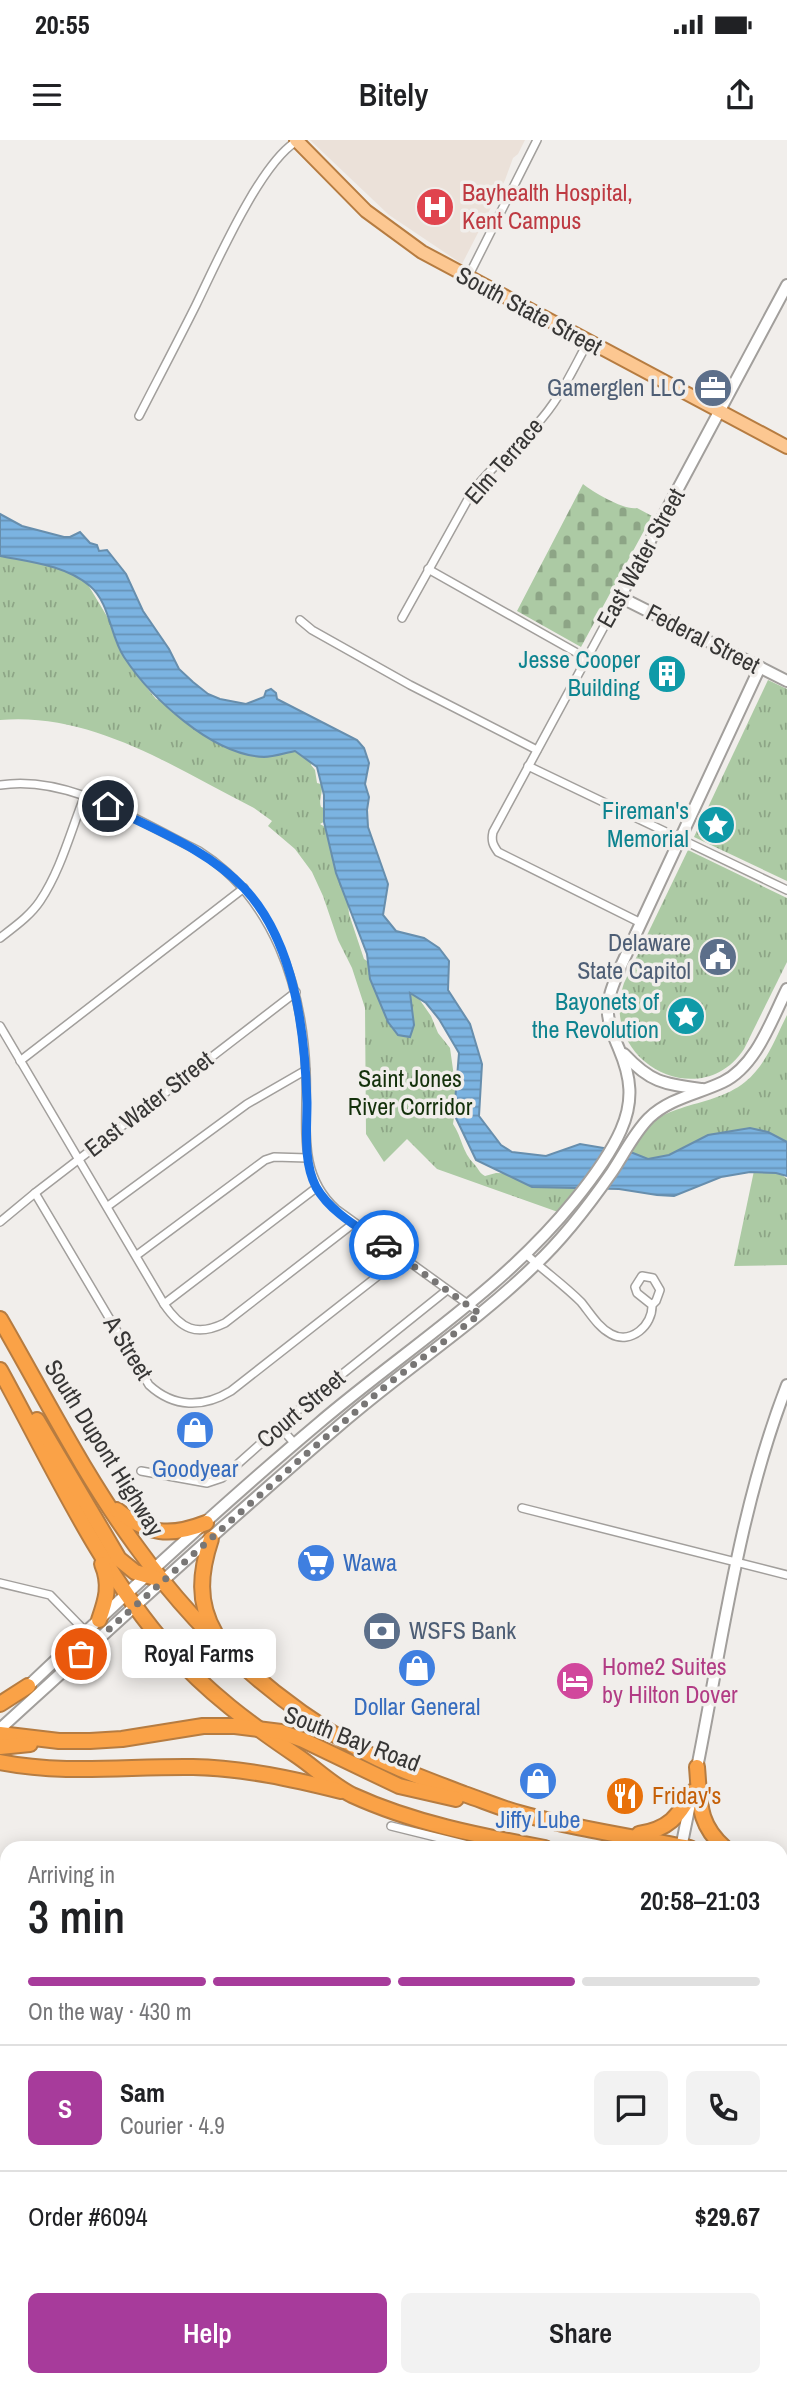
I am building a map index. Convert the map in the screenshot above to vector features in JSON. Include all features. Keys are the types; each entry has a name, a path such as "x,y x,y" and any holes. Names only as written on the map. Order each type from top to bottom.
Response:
{"highway":[{"name":"South Dupont Highway","path":"0,1319 103,1495 154,1575 230,1654 273,1692 358,1749 425,1779 519,1813 655,1841"},
{"path":"0,1369 46,1434 119,1559 127,1567 154,1575"},
{"name":"South Dupont Highway","path":"0,1369 83,1522 131,1600 184,1665 219,1699 349,1794 416,1819 511,1841"},
{"path":"103,1495 119,1512 155,1531 178,1532 206,1523"},
{"path":"83,1522 108,1583 99,1620"},
{"path":"211,1539 204,1560 202,1598 213,1630 230,1654"},
{"path":"0,1704 28,1686"},
{"name":"South Bay Road","path":"0,1734 59,1741 122,1739 203,1727 281,1732 399,1786 519,1813"},
{"path":"0,1747 59,1741"},
{"path":"0,1762 62,1770 193,1767 250,1772 295,1779 349,1794"},
{"path":"697,1767 701,1814 708,1830 718,1841"},
{"path":"630,1836 655,1831 669,1824 692,1792"}],"main road":[{"name":"South State Street","path":"297,141 380,222 422,253 787,447"}],"street":[{"path":"467,278 537,140"},
{"path":"139,416 220,256 265,175 285,148 297,141"},
{"name":"East Water Street","path":"641,923 498,852 493,846 493,832 787,285"},
{"name":"Elm Terrace","path":"402,618 472,492 551,407 588,342"},
{"path":"428,569 586,658"},
{"name":"Federal Street","path":"620,597 787,681"},
{"path":"300,620 312,630 410,685 537,750"},
{"path":"0,1729 206,1523 351,1396 527,1255 582,1191 620,1134 628,1110 631,1088 610,1030 609,996 760,667"},
{"path":"528,766 787,890"},
{"path":"0,785 18,782 42,784 85,795 199,851 244,888 271,928 296,992 306,1070 308,1158 316,1188 335,1209 480,1314"},
{"path":"0,938 20,923 39,902 85,795"},
{"path":"20,1060 244,888"},
{"path":"0,1712 99,1620 131,1600 154,1575 211,1539 388,1384 480,1314 537,1264 593,1198 641,1128 661,1108 723,1082 748,1063 787,989"},
{"name":"East Water Street","path":"1,1220 296,992"},
{"path":"0,1026 164,1304 174,1317 189,1328 205,1331 225,1323 354,1223"},
{"path":"619,1050 645,1075 657,1081 704,1089"},
{"path":"108,1206 247,1104 306,1070"},
{"path":"136,1255 265,1160 274,1157 308,1158"},
{"path":"164,1304 316,1188"},
{"name":"A Street","path":"34,1193 149,1385 165,1397 197,1404 211,1402 231,1391 402,1257"},
{"path":"527,1255 565,1287 597,1322 614,1336 623,1337 640,1332 650,1320 652,1305"},
{"name":"Court Street","path":"141,1471 207,1483 222,1478 279,1426 447,1290"},
{"path":"685,1841 737,1564 754,1490 787,1385"},
{"path":"279,1426 295,1444"},
{"path":"522,1508 787,1575"},
{"path":"0,1583 50,1595 86,1632"},
{"path":"391,1826 452,1841"}],"shaded area":[{"name":"Bayhealth Hospital, Kent Campus","path":"310,140 525,140 513,158 505,180 462,264 389,215"}],"green space":[{"path":"583,484 609,500 625,507 637,508 652,516 581,647 517,611"},
{"name":"Saint Jones River Corridor","path":"0,545 81,573 145,680 147,688 156,699 315,758 311,765 315,770 317,783 321,784 320,804 327,820 320,824 332,831 327,835 333,859 345,871 349,914 364,959 415,993 450,1048 457,1098 453,1124 467,1155 485,1176 496,1173 555,1175 579,1185 558,1212 437,1169 407,1139 384,1162 366,1134 365,1008 352,968 338,940 312,872 295,849 268,826 272,821 254,808 163,760 100,734 68,725 34,720 0,720"},
{"path":"768,680 787,689 787,881 694,837"},
{"path":"688,850 787,898 787,962 744,1049 725,1068 703,1078 680,1078 658,1070 639,1056 625,1036 620,1011 624,983"},
{"path":"787,1015 787,1142 768,1132 708,1135 669,1155 648,1159 630,1153 639,1135 665,1114 714,1098 745,1082 764,1060"},
{"path":"755,1166 779,1172 787,1179 787,1265 734,1266"}],"water":[{"path":"0,514 22,526 64,537 80,532 90,543 97,545 99,551 107,550 126,574 143,611 179,669 208,694 246,704 264,697 266,691 271,689 276,693 277,699 357,740 364,748 369,763 365,784 369,797 368,827 388,884 383,915 396,931 424,938 439,948 449,961 448,990 470,1024 482,1064 479,1116 501,1145 512,1152 546,1156 580,1144 633,1153 648,1159 669,1155 708,1135 750,1128 768,1132 787,1142 787,1176 750,1172 721,1177 674,1196 619,1189 532,1187 476,1160 454,1114 459,1053 426,1003 410,993 414,1025 410,1037 398,1035 388,1022 370,979 367,954 336,873 324,822 324,795 317,767 295,751 268,757 244,754 224,746 185,722 150,690 124,657 102,601 90,586 58,569 0,556"}],"way so far":[{"path":"81,1654 388,1384 480,1314 384,1245"}],"place":[{"name":"Bayhealth Hospital, Kent Campus","path":"435,207"},
{"name":"Gamerglen LLC","path":"713,388"},
{"name":"Jesse Cooper Building","path":"667,674"},
{"name":"Fireman's Memorial","path":"716,825"},
{"name":"Delaware State Capitol","path":"718,957"},
{"name":"Bayonets of the Revolution","path":"686,1016"},
{"name":"Goodyear","path":"195,1430"},
{"name":"Wawa","path":"316,1563"},
{"name":"WSFS Bank","path":"382,1631"},
{"name":"Royal Farms","path":"81,1654"},
{"name":"Dollar General","path":"417,1668"},
{"name":"Home2 Suites by Hilton Dover","path":"575,1681"},
{"name":"Jiffy Lube","path":"538,1781"},
{"name":"Friday's","path":"625,1796"}],"route":[{"path":"108,806 212,859 244,888 259,907 271,928 296,992 306,1070 308,1158 311,1176 326,1201 384,1245"}]}
